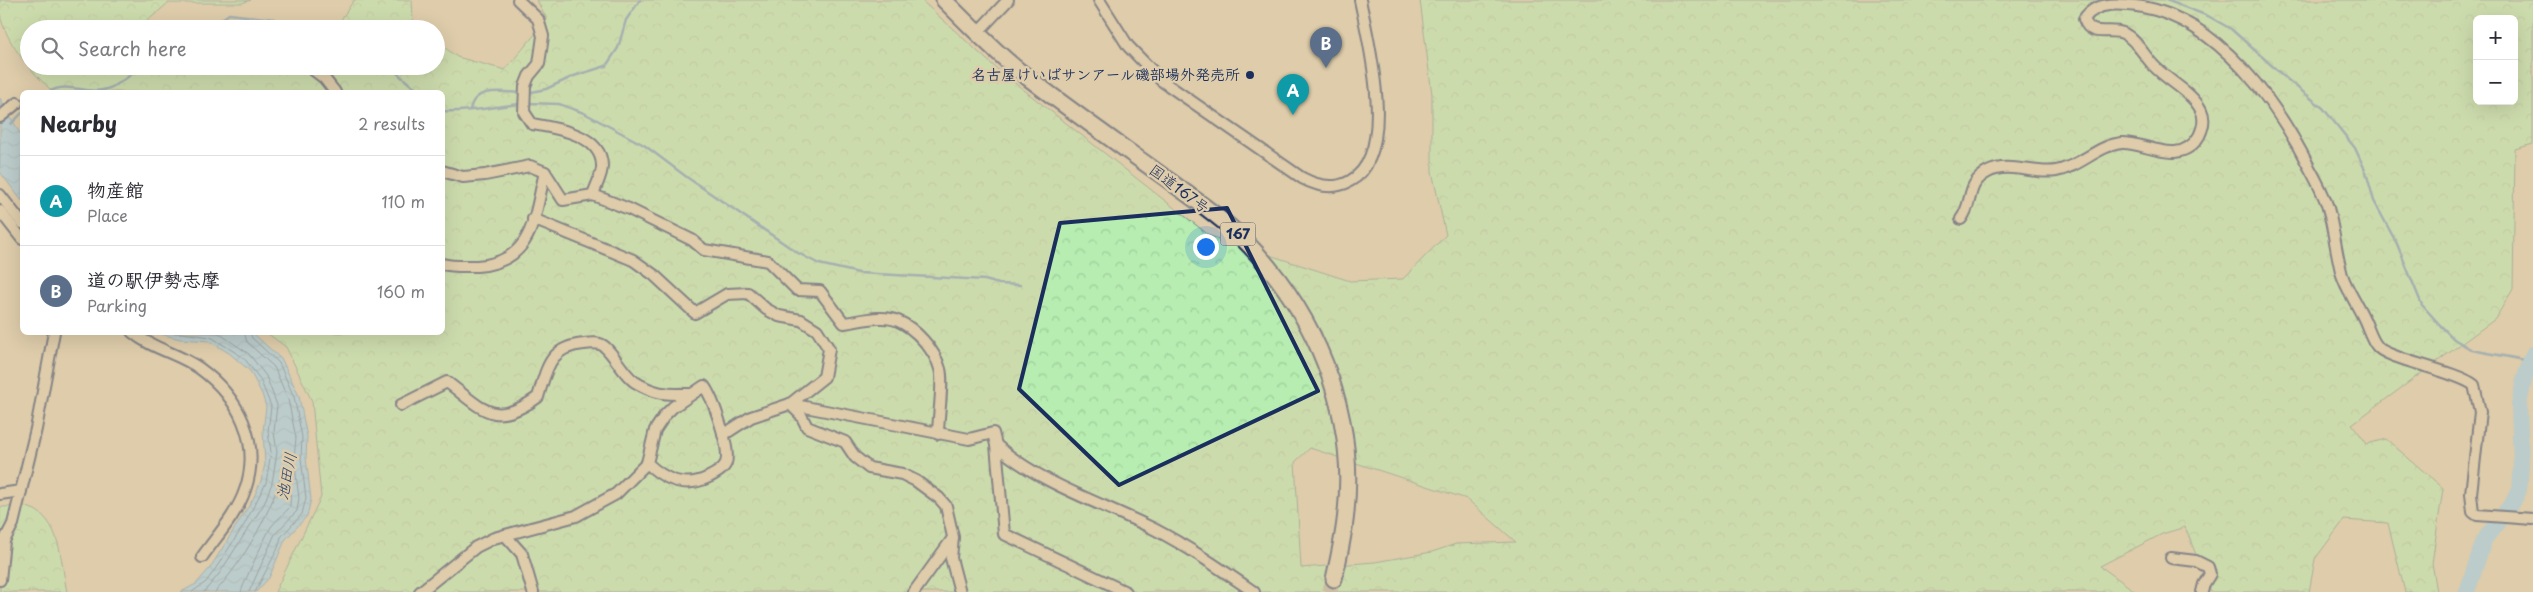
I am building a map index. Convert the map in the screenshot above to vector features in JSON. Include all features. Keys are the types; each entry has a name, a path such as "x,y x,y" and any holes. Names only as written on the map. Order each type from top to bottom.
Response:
{"highway":[{"name":"国道167号","path":"944,0 977,33 1018,69 1220,219 1260,257 1292,298 1305,319 1326,365 1338,406 1345,440 1347,511 1334,580"}],"street":[{"path":"518,0 538,19 544,36 539,64 525,86 524,112 532,124 572,132 597,151 602,165 593,196"},
{"path":"977,33 1008,0"},
{"path":"1099,0 1128,46 1162,81 1302,178 1314,184 1329,186 1342,185 1356,178 1367,167 1377,138 1371,55 1360,0"},
{"path":"1961,219 1966,212 1970,190 1980,178 1990,171 2010,168 2047,172 2062,170 2082,162 2111,146 2123,143 2159,152 2178,150 2191,146 2200,134 2203,119 2202,112 2194,101 2153,66 2131,39 2115,32 2096,32 2086,25 2084,19 2088,12 2098,7 2121,4 2149,8 2183,22 2215,43 2266,94 2299,146 2328,208 2345,283 2376,346 2393,355 2459,375 2474,385 2480,412 2471,494 2473,512 2477,515 2533,519"},
{"path":"320,75 333,90"},
{"path":"0,117 16,103"},
{"path":"445,173 463,177 485,175 530,166 544,172 563,200 593,196 649,219 692,240 704,250 768,261 797,290 820,291 844,323 876,318 897,320 918,335 933,352 941,370 938,434"},
{"path":"445,264 489,265 504,261 515,254 526,241 544,172"},
{"path":"0,194 20,220"},
{"path":"0,211 20,236"},
{"path":"533,219 633,260 654,275 695,313 727,294 748,293 766,309 779,316 801,320 817,330 828,349 824,377 790,404 751,417 723,435"},
{"path":"0,580 4,540 14,524 53,335"},
{"path":"136,335 147,344 182,359 210,376 234,401 247,431 252,452 250,474 245,491 237,507 202,557"},
{"path":"401,406 447,382 480,409 496,414 512,412 538,397 548,365 558,350 574,345 596,343 604,345 634,381 659,394 690,394"},
{"path":"420,592 432,587 476,547 504,535 588,511 616,494 647,463 655,430 665,415 690,394 704,386 711,395 723,435 727,460 725,464 712,476 691,484 680,483 667,478 647,463"},
{"path":"790,404 969,439 990,432 996,445 1004,534 1126,592"},
{"path":"790,404 801,415 807,427 845,442 855,457 868,468 902,474 916,480 940,498 946,506 953,537 951,558 960,592"},
{"path":"996,445 1012,458 1049,479 1179,543 1254,592"},
{"path":"0,494 21,491"},
{"path":"504,535 522,554 533,592"},
{"path":"914,592 953,537"},
{"path":"2171,558 2196,561 2208,567 2210,574 2202,592"}],"highlighted area":[{"path":"1227,208 1318,391 1119,485 1019,389 1060,223"}],"green space":[{"path":"0,0 251,0 242,3 168,3 148,20 20,20 20,55 5,30 1,19"},
{"path":"354,0 412,0 413,20 341,20"},
{"path":"537,0 921,0 997,69 1210,236 1350,281 1403,279 1446,235 1432,171 1432,94 1420,0 2533,0 2533,144 2515,149 2513,289 2495,319 2352,424 2367,444 2386,439 2443,488 2432,563 2437,592 2405,592 2388,523 2344,520 2315,559 2309,592 2211,592 2185,527 2162,534 2100,566 2136,592 275,592 321,497 312,401 286,347 270,335 445,335 445,90 51,90 36,75 445,75 445,48 457,57 505,70 547,20","holes":["1310,448 1467,499 1516,542 1456,544 1432,552 1375,562 1301,568 1295,462"]},
{"path":"0,507 27,507 35,510 51,525 59,547 67,592 0,592"}],"water":[{"path":"0,98 20,133 20,198 0,172"},
{"path":"165,335 255,335 282,360 299,396 307,437 306,458 311,499 307,516 285,540 269,578 256,592 181,592 196,584 210,568 253,499 261,481 265,464 263,431 266,407 262,394 250,371 229,353 209,341 180,339"}],"waterway":[{"path":"527,93 546,89 574,76 606,66 618,48 626,20 640,0"},
{"path":"2166,0 2208,16 2231,29 2288,80 2323,108 2355,148 2366,172 2374,201 2397,244 2422,305 2454,339 2472,350 2530,361"},
{"path":"220,20 229,14 276,20"},
{"path":"104,90 131,75"},
{"path":"399,75 417,90"},
{"path":"54,90 63,87 85,90"},
{"path":"470,110 477,97 483,94 490,92 521,93"},
{"path":"527,103 559,104 584,113 644,145 688,178 798,253 819,264 859,273 985,280 999,284 1020,285"},
{"path":"445,111 522,104"},
{"path":"11,124 20,115"},
{"name":"池田川","path":"2467,592 2484,540 2513,502 2519,490 2521,465 2519,405 2524,380 2533,354"}],"tunnel":[{"path":"1329,592 1334,579"}],"place":[{"name":"道の駅伊勢志摩","path":"1326,68"},
{"name":"名古屋けいばサンアール磯部場外発売所","path":"1250,75"},
{"name":"物産館","path":"1293,115"}]}
